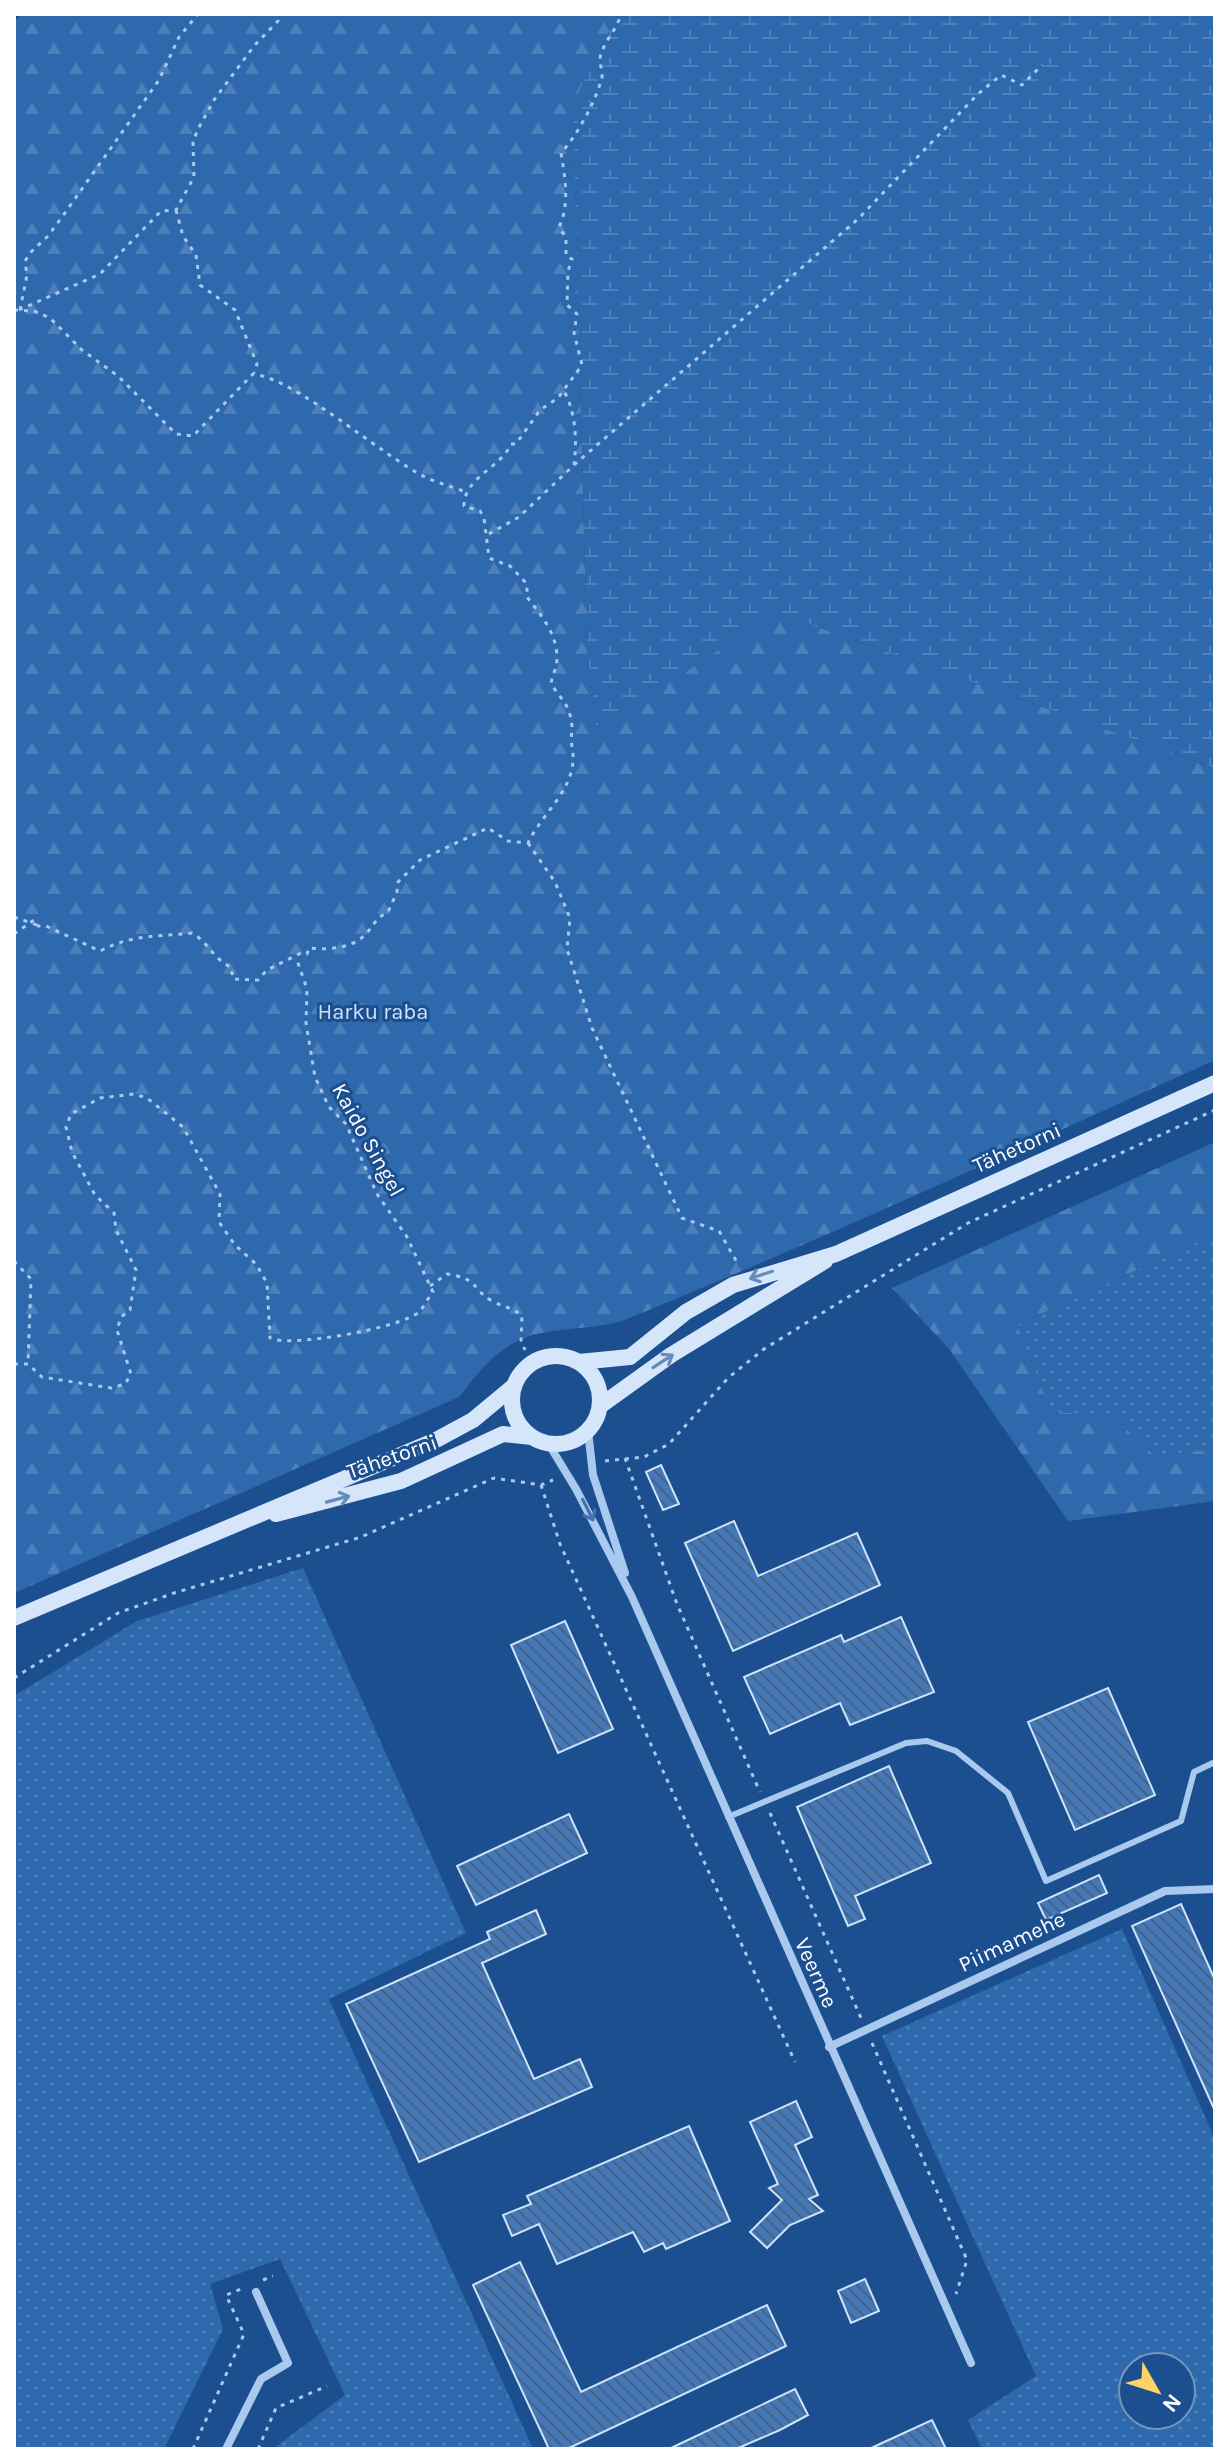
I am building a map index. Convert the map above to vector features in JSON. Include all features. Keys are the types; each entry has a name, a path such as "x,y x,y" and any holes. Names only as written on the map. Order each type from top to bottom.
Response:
{"street":[{"name":"Tähetorni","path":"600,1406 671,1355 836,1254 1215,1083"},
{"name":"Tähetorni","path":"579,1362 630,1357 686,1312 733,1285 836,1254"},
{"path":"560,1355 579,1362 596,1381 600,1406 588,1431 565,1443 540,1440 514,1414 514,1386 524,1369 541,1358 560,1355"},
{"name":"Tähetorni","path":"14,1618 262,1516 293,1499 436,1440 473,1420 514,1386"},
{"name":"Veerme","path":"588,1431 593,1475 632,1597"},
{"name":"Tähetorni","path":"262,1516 293,1511 401,1481 503,1434 540,1440"},
{"name":"Veerme","path":"540,1440 576,1489 632,1597 971,2363"},
{"name":"Piimamehe","path":"829,2047 1165,1891 1215,1889"},
{"path":"226,2449 261,2379 288,2363 253,2289"}],"lane":[{"path":"728,1817 906,1743 927,1741 956,1751 1008,1793 1046,1881 1181,1821 1194,1772 1215,1762"}],"path":[{"path":"20,310 27,275 25,261 48,236 159,80 179,37 198,14"},
{"path":"20,310 50,318 82,350 118,376 176,434 193,436 253,374 257,364 235,310 200,285 196,255 183,236 176,210 194,177 193,142 198,129 214,100 254,46 278,21 280,14"},
{"path":"528,843 574,772 573,732 564,700 551,683 557,661 546,621 527,597 527,584 520,574 489,558 486,553 489,534 480,511 464,506 466,492 485,470 504,457 511,444 516,444 540,410 564,391 582,365 574,333 577,314 567,305 568,271 572,259 566,256 566,238 559,227 565,214 566,182 561,153 594,103 603,70 600,59 621,14"},
{"path":"489,534 519,517 574,465 858,219 978,94 1001,75 1022,85 1042,65"},
{"path":"14,311 100,274 161,211 176,210"},
{"path":"253,374 263,375 301,396 426,477 466,492"},
{"path":"564,391 571,405 574,423 574,465"},
{"path":"14,934 34,920 38,926 100,951 137,935 166,937 192,933 204,940 222,963 231,967 233,979 258,980 267,970 307,954 309,948 331,950 364,937 379,916 388,912 398,882 408,869 470,834 488,828 508,841 528,843 555,882 570,918 567,949 592,1028 682,1218 719,1231 742,1272"},
{"path":"14,917 27,922"},
{"name":"Kaido Singel","path":"296,956 307,989 306,1023 315,1077 329,1107 346,1124 377,1194 407,1237 430,1286"},
{"path":"14,1364 28,1364 42,1377 111,1388 125,1384 131,1374 117,1330 121,1317 130,1310 136,1270 116,1230 114,1213 95,1195 72,1152 66,1127 71,1114 100,1098 116,1095 147,1098 183,1127 197,1148 220,1194 219,1222 235,1245 256,1264 267,1283 270,1338 279,1343 292,1343 345,1332 367,1333 418,1313 433,1292 430,1286 447,1274 468,1277 488,1297 511,1306 522,1316 521,1340 525,1350"},
{"path":"14,1261 31,1279 28,1364"},
{"path":"625,1458 677,1604 967,2260 948,2316"},
{"path":"541,1485 560,1544 795,2062"},
{"path":"261,2281 273,2276"},
{"path":"193,2449 244,2334 226,2295 253,2289"},
{"path":"258,2449 276,2408 327,2386"}],"green space":[{"name":"Harku raba","path":"22,14 618,14 573,103 587,650 597,731 775,612 1215,768 1215,1060 998,1159 632,1317 604,1325 547,1332 520,1340 494,1357 459,1397 14,1593 14,21"},
{"path":"618,14 1215,14 1215,768 775,612 597,732 587,650 573,103"},
{"path":"1215,1142 1215,1234 1017,1325 1051,1412 1112,1415 1155,1456 1215,1449 1215,1501 1068,1521 949,1349 892,1288"},
{"path":"1215,1234 1215,1449 1155,1456 1112,1415 1051,1412 1017,1325"},
{"path":"303,1568 466,1933 329,1999 533,2449 273,2449 345,2395 280,2259 210,2284 223,2329 164,2449 14,2449 14,1696 137,1621"},
{"path":"1122,1929 1215,2139 1215,2449 982,2449 968,2420 1036,2376 882,2036"}],"building":[{"path":"661,1465 679,1504 663,1510 646,1472"},
{"path":"734,1521 758,1576 857,1533 880,1585 733,1651 685,1543"},
{"path":"901,1617 934,1692 850,1725 840,1703 770,1734 744,1677 841,1635 844,1642"},
{"path":"565,1621 613,1729 558,1753 511,1645"},
{"path":"1108,1688 1155,1795 1075,1830 1028,1722"},
{"path":"889,1766 931,1863 855,1896 865,1919 848,1926 797,1807"},
{"path":"569,1814 587,1853 476,1905 457,1866"},
{"path":"1099,1875 1107,1893 1046,1920 1038,1903"},
{"path":"1181,1904 1215,1980 1215,2111 1132,1926"},
{"path":"536,1910 546,1934 482,1963 534,2079 580,2059 592,2087 419,2162 346,2004 490,1939 487,1932"},
{"path":"796,2101 812,2137 795,2145 818,2195 809,2199 823,2211 790,2225 767,2248 750,2232 782,2200 769,2188 778,2184 750,2122"},
{"path":"689,2126 730,2221 666,2249 663,2243 644,2252 633,2232 557,2264 539,2224 512,2236 503,2215 531,2204 527,2196"},
{"path":"520,2262 581,2392 767,2305 786,2346 567,2449 549,2449 473,2285"},
{"path":"865,2279 879,2311 851,2323 838,2291"},
{"path":"795,2389 808,2415 780,2430 736,2449 669,2449"},
{"path":"932,2420 946,2449 869,2449 906,2432"}]}
